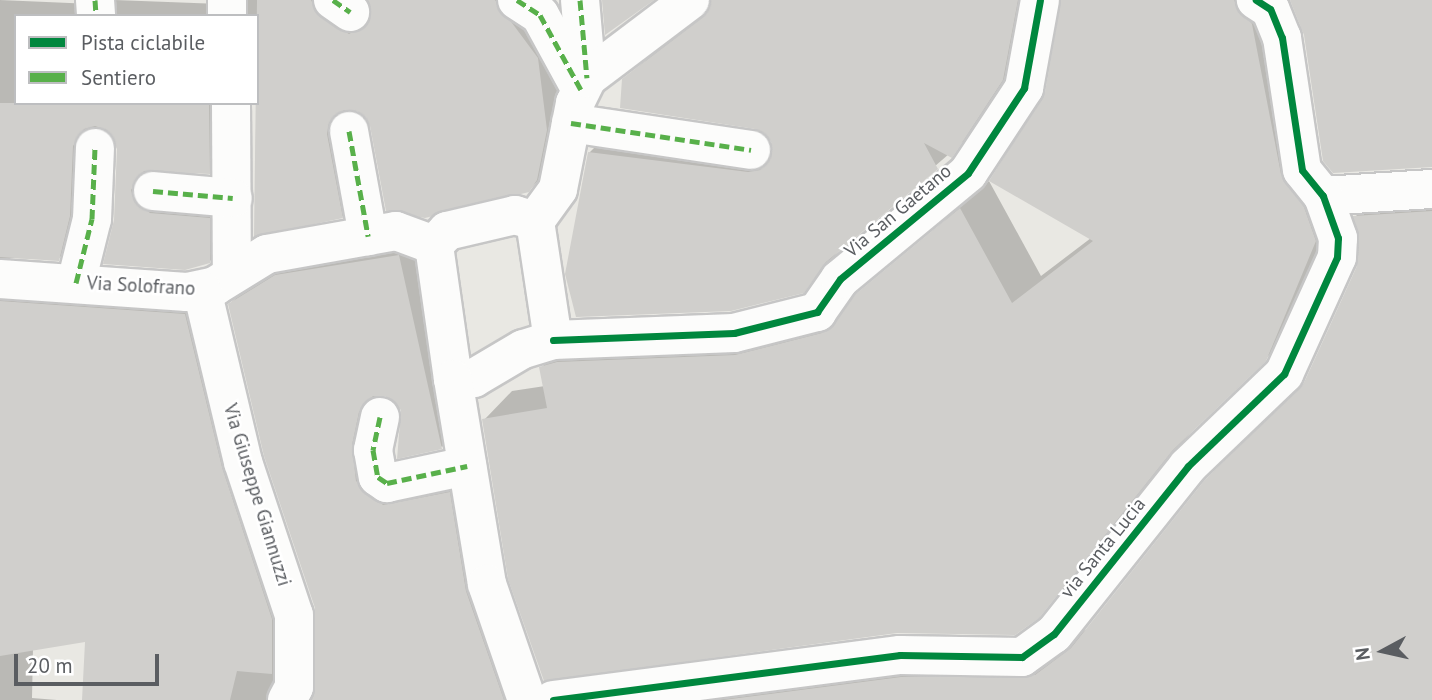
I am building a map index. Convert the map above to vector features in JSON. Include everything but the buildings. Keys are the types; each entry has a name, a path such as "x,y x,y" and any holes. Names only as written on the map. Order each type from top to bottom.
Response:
{"street":[{"path":"517,0 540,15 580,97 751,150"},
{"path":"553,340 535,221 558,189 580,97 580,0"},
{"path":"580,97 690,0"},
{"name":"Via San Gaetano","path":"453,379 474,378 523,349 553,340 734,333 817,312 840,279 968,173 1024,88 1040,0"},
{"name":"via Santa Lucia","path":"553,700 900,655 1022,657 1054,634 1188,466 1284,374 1337,257 1338,238 1324,196 1302,170 1282,38 1270,9 1256,0"},
{"name":"Via Giuseppe Giannuzzi","path":"231,105 233,198 217,282 243,462 294,615 294,687 287,700"},
{"path":"349,131 368,236"},
{"path":"76,283 92,219 95,148"},
{"path":"1324,196 1432,189"},
{"path":"153,191 233,198"},
{"path":"434,244 447,231 515,215 535,221"},
{"path":"217,282 267,254 368,236 411,232 434,244"},
{"path":"434,244 486,584 527,700"},
{"name":"Via Solofrano","path":"0,279 76,283 217,282"},
{"path":"380,417 373,450 378,477 387,482 467,466"}],"marked path":[{"path":"95,0 96,14"},
{"path":"333,0 350,12"},
{"path":"517,0 540,15 581,90"},
{"path":"580,0 587,78"},
{"path":"571,123 751,150"},
{"path":"349,131 368,236"},
{"path":"76,283 92,219 95,148"},
{"path":"153,191 233,198"},
{"path":"380,417 373,450 378,477 387,483 467,466"}],"cycle path":[{"path":"553,340 734,333 817,312 840,279 968,173 1024,88 1040,0"},
{"path":"553,700 900,655 1022,657 1054,634 1188,466 1284,374 1337,257 1338,238 1323,196 1302,170 1282,38 1270,9 1256,0"}]}
